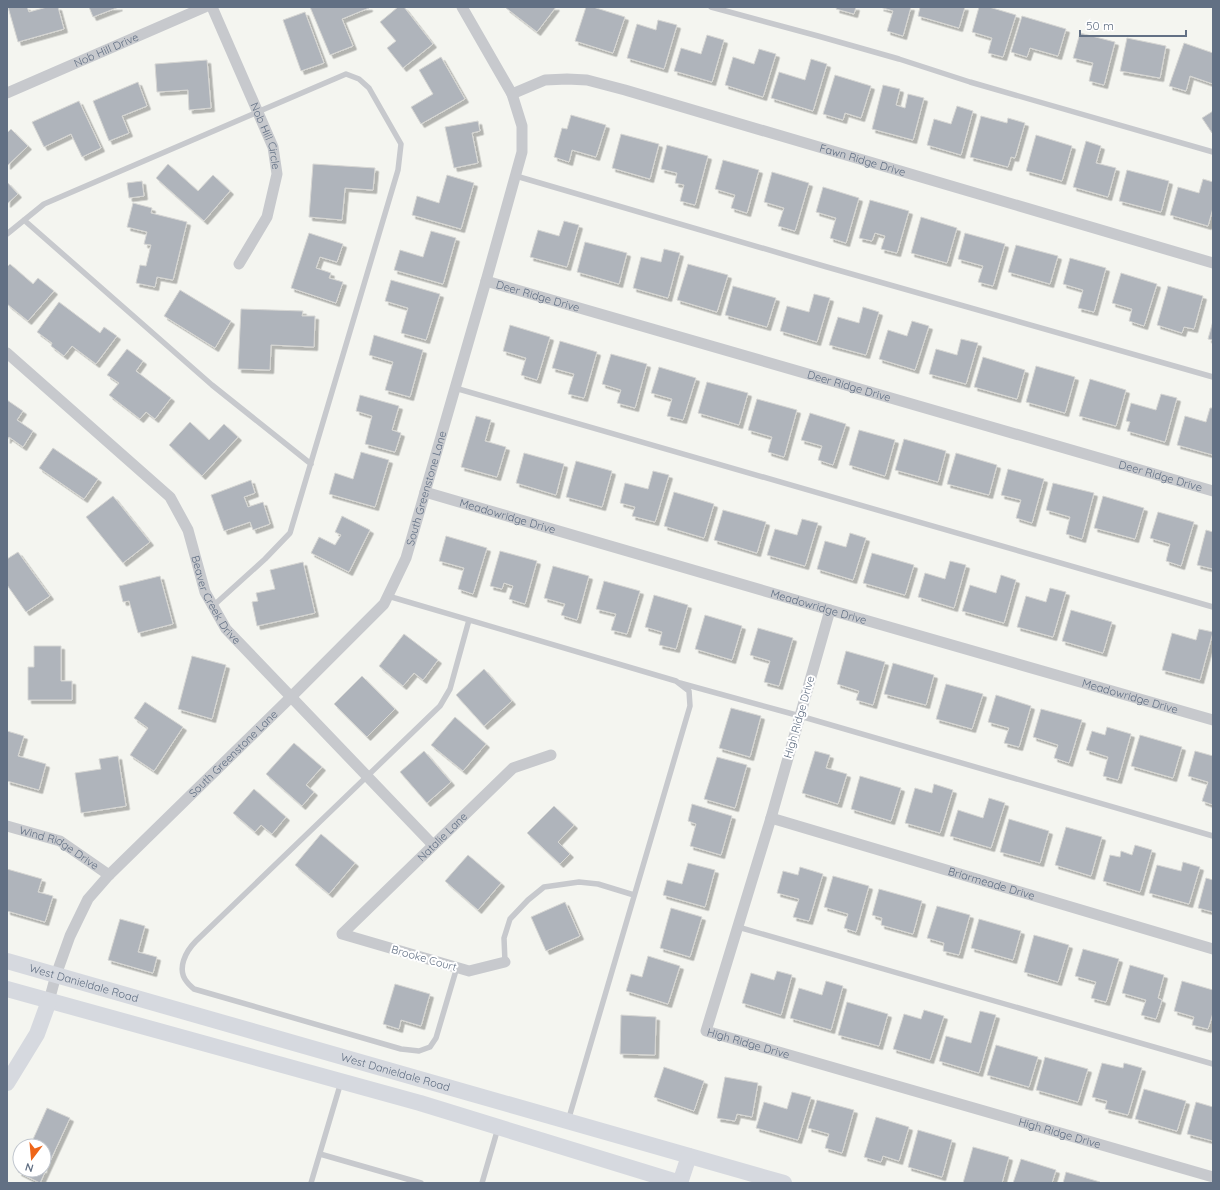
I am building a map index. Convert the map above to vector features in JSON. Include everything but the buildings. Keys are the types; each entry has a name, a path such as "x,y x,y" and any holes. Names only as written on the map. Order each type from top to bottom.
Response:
{"main road":[{"name":"West Danieldale Road","path":"7,961 784,1183"},
{"name":"West Danieldale Road","path":"7,989 420,1103 680,1183"},
{"path":"7,1083 38,1034 49,1001"},
{"path":"341,1082 348,1058"},
{"path":"516,1133 523,1108"},
{"path":"680,1183 689,1156"}],"street":[{"name":"Nob Hill Drive","path":"7,93 205,7"},
{"name":"Nob Hill Circle","path":"212,7 273,147 277,174 267,217 239,264"},
{"name":"South Greenstone Lane","path":"49,1001 56,974 70,936 88,898 109,875 291,698 384,604 406,558 522,152 522,126 512,94 462,7"},
{"name":"Fawn Ridge Drive","path":"512,94 545,80 587,80 1213,263"},
{"name":"Deer Ridge Drive","path":"486,281 1213,491"},
{"name":"Beaver Creek Drive","path":"7,353 170,497 188,530 205,592 226,629 434,845"},
{"name":"Meadowridge Drive","path":"425,492 1213,720"},
{"name":"High Ridge Drive","path":"830,610 771,818 706,1031 1213,1177"},
{"name":"Natalie Lane","path":"342,934 513,768 551,755"},
{"name":"Briarmeade Drive","path":"771,818 1213,949"},
{"name":"Wind Ridge Drive","path":"7,826 60,841 109,875"},
{"name":"Brooke Court","path":"342,934 469,971 505,962"}],"lane":[{"path":"711,7 892,57 970,82 1213,152"},
{"path":"7,234 44,204 346,74 359,79 369,88 401,144 398,170 290,533 213,606"},
{"path":"516,176 827,267 1213,377"},
{"path":"24,220 212,385 311,464"},
{"path":"455,388 1213,607"},
{"path":"388,596 1213,836"},
{"path":"457,967 436,1038 430,1047 419,1051 401,1049 194,989 186,982 182,971 183,959 188,949 440,706 450,689 469,620"},
{"path":"568,1121 690,706 689,691 676,681"},
{"path":"505,962 504,938 510,919 528,900 544,887 579,882 598,884 634,895"},
{"path":"738,927 1213,1064"},
{"path":"311,1183 341,1082"},
{"path":"482,1183 498,1127"},
{"path":"320,1154 421,1183"}]}
